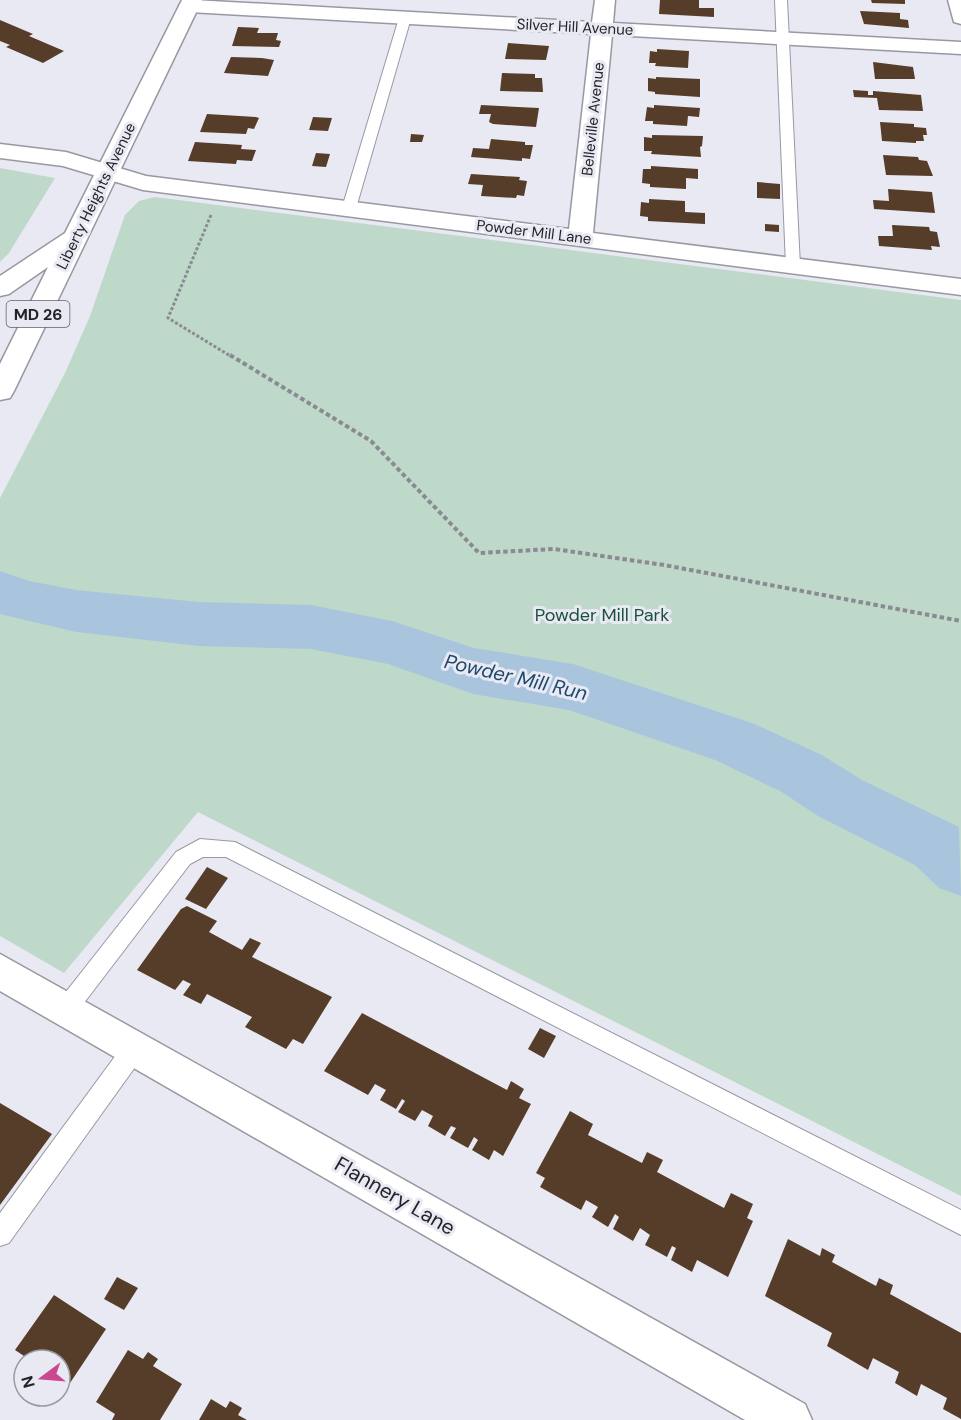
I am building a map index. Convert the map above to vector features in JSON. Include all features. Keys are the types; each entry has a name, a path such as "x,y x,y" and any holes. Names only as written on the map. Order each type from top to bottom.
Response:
{"street":[{"name":"Belleville Avenue","path":"580,238 605,0"},
{"path":"958,0 961,18"},
{"name":"Silver Hill Avenue","path":"191,3 405,18 961,48"},
{"name":"Liberty Heights Avenue","path":"0,391 191,3"},
{"name":"Powder Mill Lane","path":"0,151 66,159 143,183 961,287"},
{"path":"0,288 76,237"},
{"name":"Flannery Lane","path":"0,971 789,1420"}],"lane":[{"path":"781,0 793,266"},
{"path":"349,208 405,18"},
{"path":"66,1009 183,858 200,848 228,848 961,1223"},
{"path":"0,1234 135,1048"}],"path":[{"path":"221,193 168,318 371,441 479,553 565,551 664,565 961,621"}],"green space":[{"path":"0,168 55,178 9,253 0,262"},
{"name":"Powder Mill Park","path":"155,197 961,300 961,1196 198,812 64,973 0,936 0,498 65,373 90,316 125,215 139,201"}],"building":[{"path":"660,0 699,0 699,8 714,8 714,17 659,14"},
{"path":"871,0 905,0 905,4 872,3"},
{"path":"860,11 900,13 900,19 908,20 909,28 864,24"},
{"path":"0,20 64,51 43,63 6,47 10,45 0,41"},
{"path":"238,27 259,28 257,33 278,33 276,40 281,41 279,47 232,46"},
{"path":"508,43 549,46 546,60 505,59"},
{"path":"657,49 689,51 688,68 655,66 656,63 649,63 650,51 657,52"},
{"path":"231,57 274,60 268,76 224,73"},
{"path":"873,62 913,67 915,79 875,79"},
{"path":"502,73 535,74 535,78 542,78 543,92 500,91"},
{"path":"656,77 700,79 700,97 655,94 655,92 648,91 648,78 656,79"},
{"path":"853,90 868,91 868,95 873,95 873,91 921,95 923,111 879,110 877,98 854,97"},
{"path":"481,105 539,108 536,127 493,124 489,122 491,114 479,114"},
{"path":"654,105 700,108 699,117 688,116 687,126 653,124 653,121 645,121 647,107 654,108"},
{"path":"207,114 259,118 254,129 248,128 246,134 200,132"},
{"path":"313,117 332,118 328,131 309,130"},
{"path":"880,122 914,124 914,127 926,128 927,135 923,135 924,141 916,141 916,143 882,141"},
{"path":"411,134 424,135 422,142 410,142"},
{"path":"652,135 703,136 700,147 701,157 651,154 652,151 644,151 644,137 652,138"},
{"path":"491,139 525,142 525,145 533,145 530,159 522,158 522,161 471,157 473,148 489,149"},
{"path":"195,142 242,145 241,149 256,150 252,161 237,160 236,164 188,161"},
{"path":"316,153 330,154 326,167 312,166"},
{"path":"883,155 918,157 919,160 927,161 933,176 886,175"},
{"path":"651,166 698,169 698,179 686,178 686,189 650,187 650,184 642,183 643,169 651,169"},
{"path":"471,174 520,177 519,180 527,181 524,196 517,195 516,198 481,196 483,185 468,184"},
{"path":"757,182 780,184 780,199 757,198"},
{"path":"888,189 932,192 935,213 874,209 873,200 889,201"},
{"path":"649,199 685,201 685,212 705,213 705,224 648,221 648,217 640,216 641,202 649,203"},
{"path":"765,224 779,225 779,232 765,231"},
{"path":"892,225 929,227 930,231 937,232 940,247 931,246 932,250 879,246 878,236 893,236"},
{"path":"207,867 228,878 206,909 185,899"},
{"path":"187,906 217,921 209,932 242,950 250,938 261,943 252,957 332,997 303,1044 293,1039 286,1049 245,1027 252,1017 207,994 201,1004 183,995 191,984 183,980 175,990 137,970 181,909"},
{"path":"362,1013 507,1090 511,1081 524,1089 519,1098 531,1104 503,1156 494,1150 489,1160 472,1150 478,1140 474,1137 468,1148 450,1138 456,1128 451,1126 445,1136 428,1126 433,1116 422,1110 415,1121 398,1112 405,1101 402,1099 396,1109 380,1100 386,1090 375,1084 368,1095 324,1071"},
{"path":"540,1028 556,1036 544,1058 528,1049"},
{"path":"0,1103 52,1134 0,1205"},
{"path":"570,1111 593,1124 588,1135 642,1163 647,1152 663,1160 657,1172 724,1208 731,1193 753,1204 747,1218 753,1221 728,1277 697,1260 692,1272 671,1260 676,1248 672,1246 667,1257 645,1245 650,1235 640,1228 633,1241 613,1229 619,1217 615,1214 608,1227 592,1217 598,1207 586,1200 581,1210 540,1187 545,1178 536,1173"},
{"path":"788,1239 820,1256 822,1248 835,1255 832,1262 876,1286 879,1278 893,1285 890,1294 961,1333 961,1419 943,1409 947,1398 921,1384 917,1396 895,1383 899,1372 873,1358 868,1370 827,1346 832,1333 765,1296"},
{"path":"117,1277 138,1288 124,1310 104,1299"},
{"path":"54,1295 106,1329 72,1380 72,1348 16,1348"},
{"path":"128,1350 143,1359 148,1352 158,1359 153,1366 182,1384 160,1420 112,1420 115,1414 96,1402"},
{"path":"211,1399 226,1408 230,1401 242,1408 238,1415 247,1420 199,1420"}],"waterway":[{"name":"Powder Mill Run","path":"0,592 25,601 76,611 199,624 311,627 392,643 473,671 573,687 679,725 731,740 801,773 840,798 937,846 961,868"}]}
